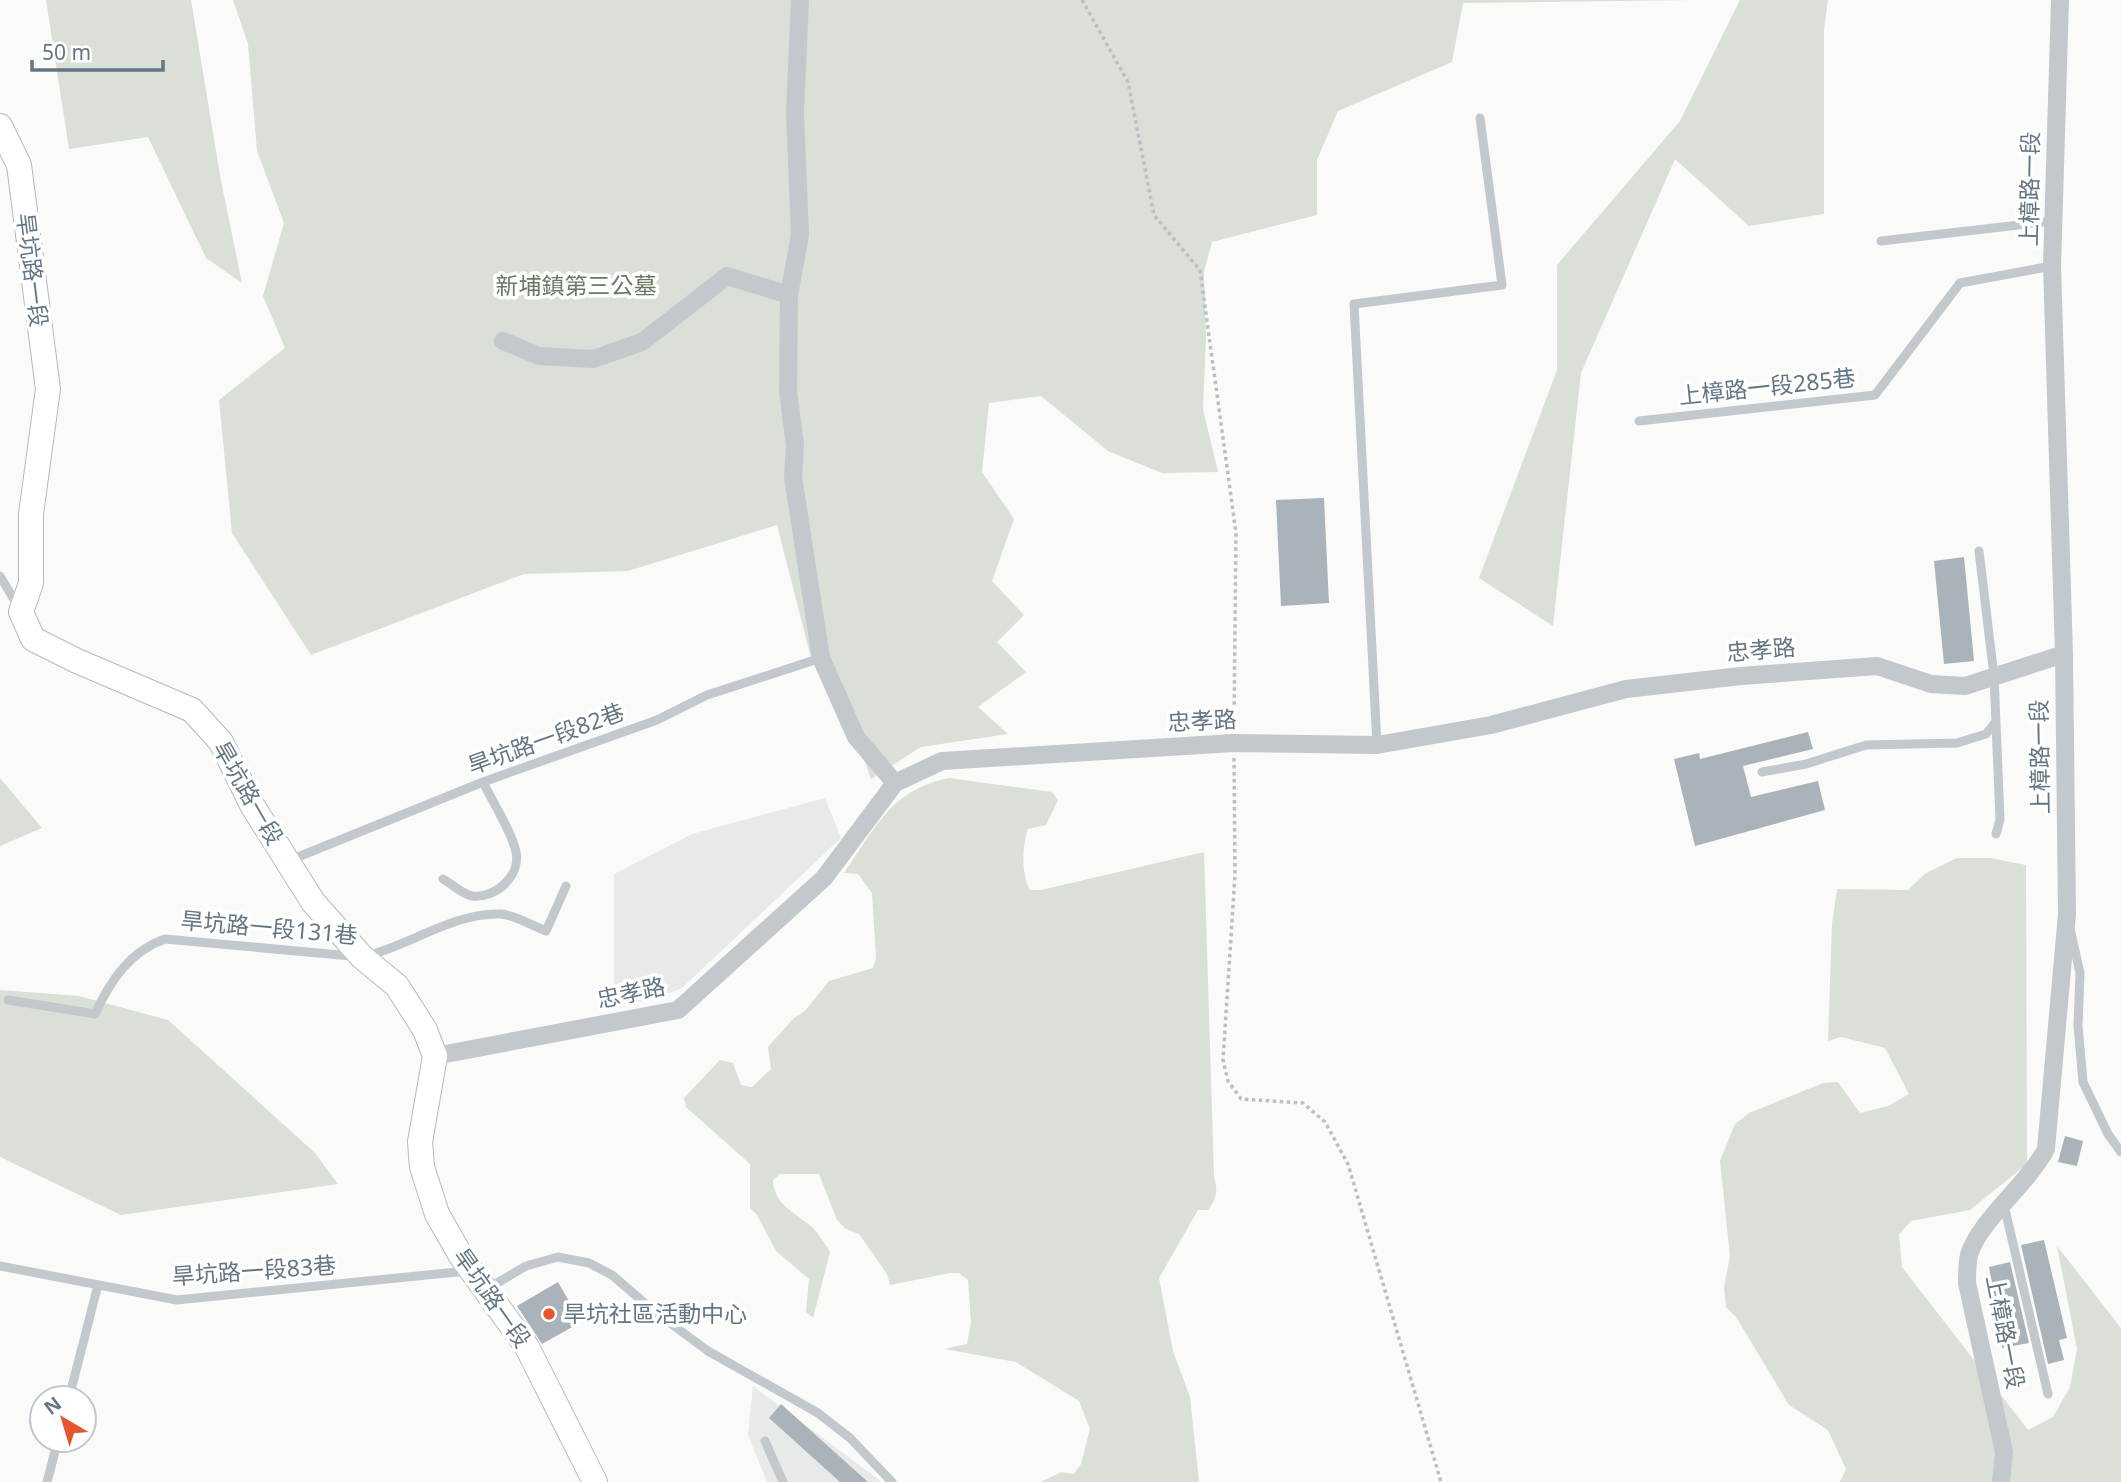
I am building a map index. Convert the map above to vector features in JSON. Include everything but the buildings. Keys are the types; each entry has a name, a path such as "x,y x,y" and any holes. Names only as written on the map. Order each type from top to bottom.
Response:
{"street":[{"path":"800,0 795,113 800,235 789,295 788,391 795,445 793,477 821,658 856,737 895,783"},
{"name":"上樟路一段","path":"2001,1482 2004,1452 1967,1283 1969,1254 1981,1233 2035,1171 2046,1149 2067,914 2064,654 2052,266 2060,0"},
{"name":"旱坑路一段","path":"0,126 19,165 48,389 30,514 32,583 21,612 33,639 76,661 192,710 221,742 252,805 313,902 362,957 397,986 425,1030 435,1056 420,1142 422,1167 437,1214 479,1280 527,1347 595,1482"},
{"path":"503,341 539,356 593,359 642,342 727,276 789,295"},
{"name":"忠孝路","path":"435,1056 678,1010 824,878 895,783 942,761 1234,743 1377,745 1491,725 1626,690 1741,676 1877,666 1931,684 1965,686 2064,654"}],"lane":[{"path":"1377,745 1353,304 1502,285 1480,118"},
{"path":"1881,241 2053,221"},
{"name":"上樟路一段285巷","path":"1639,421 1875,395 1960,283 2052,266"},
{"path":"1979,551 1994,676 2000,819 1996,834"},
{"path":"0,576 21,612"},
{"name":"旱坑路一段82巷","path":"287,861 483,782 657,720 707,695 821,658"},
{"path":"1762,772 1806,764 1866,745 1957,743 1986,734 1994,724"},
{"path":"443,879 469,896 486,895 507,883 515,869 516,852 483,782"},
{"name":"旱坑路一段131巷","path":"8,1000 95,1014 126,964 146,946 165,939 362,957 387,951 456,922 483,915 504,914 546,931 566,886"},
{"path":"2067,914 2080,973 2078,1026 2083,1082 2108,1134 2121,1152"},
{"path":"2004,1205 2048,1394"},
{"path":"479,1280 558,1257 589,1263 612,1275 655,1312 708,1351 818,1413 850,1438 892,1482"},
{"name":"旱坑路一段83巷","path":"0,1266 177,1300 479,1280"},
{"path":"73,1384 98,1285"},
{"path":"765,1441 783,1482"},
{"path":"47,1482 54,1454"}],"shaded area":[{"path":"825,798 841,838 682,988 655,999 614,1006 614,874 692,834"},
{"path":"753,1386 880,1482 767,1482 748,1435"}],"green space":[{"path":"46,0 191,0 221,181 242,283 206,258 148,137 69,149"},
{"name":"新埔鎮第三公墓","path":"233,0 1692,0 1463,3 1452,62 1338,111 1317,160 1317,215 1212,242 1204,272 1206,337 1203,409 1218,472 1162,473 1108,451 1041,396 989,403 982,472 1014,519 992,581 1024,615 997,642 1026,672 978,707 1008,734 921,747 871,779 860,748 811,658 777,525 628,571 524,574 311,655 232,533 219,400 285,348 263,296 284,223 257,151 248,44"},
{"path":"1740,0 1828,0 1824,30 1824,214 1749,226 1675,159 1581,373 1553,626 1479,578 1557,370 1557,265 1680,121"},
{"path":"0,778 42,828 0,846"},
{"path":"949,778 1052,792 1058,800 1046,825 1028,829 1023,860 1030,890 1041,890 1204,852 1216,1194 1208,1210 1198,1210 1159,1278 1173,1351 1190,1397 1199,1482 1040,1482 1062,1472 1074,1474 1081,1464 1090,1429 1079,1401 1016,1362 945,1349 967,1344 971,1323 968,1280 959,1273 950,1273 890,1285 887,1274 859,1234 846,1229 837,1220 819,1174 780,1174 773,1180 777,1196 814,1229 830,1252 813,1318 806,1312 809,1279 776,1251 757,1215 750,1208 750,1164 686,1107 684,1098 720,1060 733,1063 741,1085 752,1087 771,1069 768,1047 794,1018 805,1011 829,981 873,968 876,958 872,893 858,874 844,873 876,826 898,801 929,784"},
{"path":"1957,858 1990,858 2026,865 2027,1164 1970,1210 1911,1221 1899,1234 1902,1267 2028,1430 2053,1417 2070,1387 2077,1349 2057,1246 2121,1328 2121,1482 1840,1482 1846,1469 1828,1430 1789,1405 1736,1317 1726,1307 1724,1288 1730,1256 1720,1161 1735,1124 1749,1113 1823,1083 1838,1082 1860,1113 1888,1106 1909,1094 1885,1048 1841,1037 1828,1041 1832,924 1837,889 1908,890 1926,873"},
{"path":"0,990 79,996 168,1020 315,1153 338,1184 121,1215 0,1157"}],"place":[{"name":"旱坑社區活動中心","path":"549,1314"}]}
